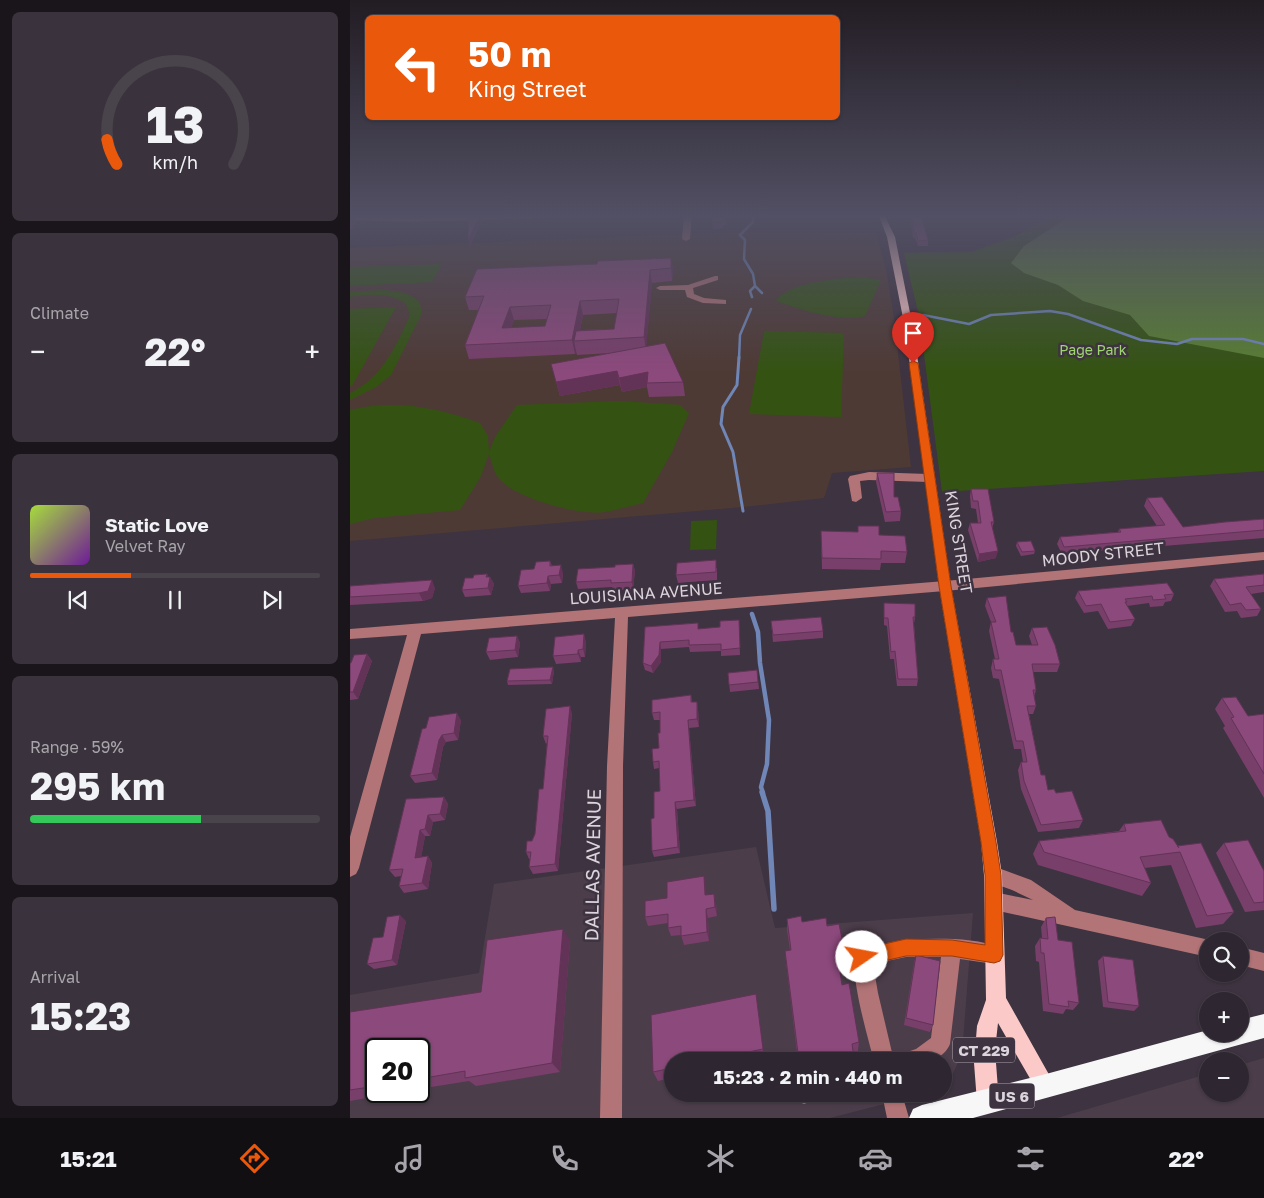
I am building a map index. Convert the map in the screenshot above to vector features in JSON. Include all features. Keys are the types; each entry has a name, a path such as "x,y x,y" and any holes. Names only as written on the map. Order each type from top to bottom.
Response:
{"highway":[{"path":"1249,1030 1264,1026"},
{"name":"US 6","path":"922,1118 960,1114 988,1102 1206,1042"}],"main road":[{"name":"KING STREET","path":"897,268 909,328 928,478 945,586 993,875 996,1000 1046,1087"},
{"name":"KING STREET","path":"988,1102 984,1038 987,1019 996,1000"}],"street":[{"path":"660,288 689,287 715,278"},
{"path":"689,287 690,295 703,300 724,302"},
{"path":"856,498 854,479 869,476 928,478"},
{"name":"MOODY STREET","path":"945,586 1264,556"},
{"name":"LOUISIANA AVENUE","path":"350,634 945,586"},
{"name":"DALLAS AVENUE","path":"611,1118 615,766 622,612"},
{"path":"350,868 414,629"},
{"path":"993,875 1022,883 1038,892 1072,919"},
{"path":"994,901 1199,946"},
{"path":"882,1052 862,957 906,948 952,948 994,955"},
{"path":"929,1052 940,1044 952,948"},
{"path":"894,1102 898,1118"}],"shaded area":[{"path":"350,268 886,268 894,318 911,467 832,473 824,498 743,507 350,541"},
{"path":"756,847 775,928 973,913 962,1054 952,1075 952,1052 664,1052 664,1102 892,1102 830,1118 350,1118 350,995 479,973 494,884"},
{"path":"1264,1058 1264,1118 1057,1118 1199,1076 1199,1102 1249,1102 1249,1062"}],"green space":[{"path":"350,268 440,268 432,282 350,286"},
{"name":"Page Park","path":"908,268 1264,268 1264,471 942,492 919,316"},
{"path":"1018,268 1264,268 1264,358 1149,336 1130,315 1083,301 1058,285 1024,273"},
{"path":"864,277 881,280 865,316 831,316 776,301 783,294 804,285 830,280"},
{"path":"381,290 408,294 418,301 422,313 391,375 376,387 350,400 350,393 371,379 387,360 410,315 406,304 393,297 372,295 350,297 350,292"},
{"path":"396,307 352,386 350,386 350,309"},
{"path":"764,331 844,333 841,417 749,414"},
{"path":"620,401 680,405 689,413 672,452 643,503 594,513 547,504 516,491 505,484 497,476 489,454 480,478 460,510 374,518 350,524 350,410 383,405 400,405 448,413 480,423 488,436 489,452 495,437 517,405"},
{"path":"717,520 716,549 690,550 691,521"}],"building":[{"path":"669,268 650,270 644,337 574,341 576,331 614,329 619,299 580,301 572,340 465,345 484,296 465,297 477,269","holes":["551,305 545,326 502,328 510,307"]},
{"path":"665,343 683,382 647,383 648,372 619,378 617,371 556,382 551,364"},
{"path":"877,473 894,473 894,497 898,497 901,511 886,512"},
{"path":"971,489 988,489 994,522 991,522 998,551 979,554 970,523 981,523 978,501 973,501"},
{"path":"1162,497 1183,527 1264,519 1264,530 1064,547 1060,537 1121,532 1119,529 1165,525 1147,498"},
{"path":"858,526 879,526 879,535 905,536 907,552 881,551 881,559 822,558 821,531 858,532"},
{"path":"1031,541 1035,551 1022,552 1017,542"},
{"path":"716,560 716,572 676,575 677,563"},
{"path":"550,561 550,566 561,565 559,575 548,576 547,583 518,586 521,570 534,569 536,562"},
{"path":"633,564 632,582 611,583 611,580 576,582 578,569"},
{"path":"487,574 486,577 490,577 488,588 462,590 465,578"},
{"path":"1264,574 1264,585 1246,587 1261,609 1246,610 1241,603 1230,605 1214,579"},
{"path":"432,580 428,591 419,593 350,597 350,586"},
{"path":"1167,583 1174,594 1164,595 1166,599 1153,600 1152,596 1125,599 1135,619 1110,622 1101,604 1086,606 1078,591"},
{"path":"1006,596 1011,632 1013,632 1016,645 1038,645 1032,628 1047,627 1055,645 1060,664 1032,664 1036,690 1033,690 1036,706 1027,706 1041,775 1045,775 1048,790 1054,789 1056,793 1072,791 1083,820 1041,825 1024,781 1021,762 1027,762 1023,741 1016,741 1001,670 995,670 993,659 999,659 991,622 996,622 987,598"},
{"path":"884,603 915,604 915,617 913,617 918,679 898,679 895,651 891,652 888,618 884,618"},
{"path":"821,617 823,631 773,635 771,621"},
{"path":"739,620 740,648 721,650 721,644 689,645 689,640 660,642 659,655 651,666 643,663 645,627 698,623 698,629 720,627 720,621"},
{"path":"584,634 583,649 578,650 578,654 553,656 555,637"},
{"path":"517,636 515,650 486,652 489,638"},
{"path":"367,654 353,692 350,692 350,663 354,655"},
{"path":"553,667 550,680 507,681 510,669"},
{"path":"757,670 758,682 729,685 728,673"},
{"path":"691,695 691,702 697,702 697,719 688,720 694,800 675,802 678,847 652,851 651,819 654,818 654,792 660,791 659,761 653,762 652,749 659,748 660,712 652,713 652,700"},
{"path":"1236,697 1248,716 1264,714 1264,774 1231,718 1234,717 1222,698"},
{"path":"570,706 555,864 529,867 531,852 526,852 527,841 532,841 535,834 539,789 543,789 548,736 543,736 546,709"},
{"path":"457,713 454,733 442,735 439,740 432,773 410,776 422,729 426,728 429,717"},
{"path":"444,797 440,814 428,815 425,829 420,830 415,858 428,856 422,883 399,886 403,869 389,870 406,799"},
{"path":"1161,820 1169,837 1178,846 1201,843 1234,912 1207,916 1180,852 1140,857 1151,883 1044,852 1039,841 1126,831 1124,824"},
{"path":"1248,840 1264,871 1264,902 1254,903 1224,843"},
{"path":"704,876 705,895 714,894 715,907 706,909 707,932 681,936 681,926 668,928 668,914 645,917 645,901 667,898 667,882"},
{"path":"400,915 392,960 367,964 373,938 383,937 387,917"},
{"path":"801,916 802,922 826,918 827,926 839,924 845,953 837,954 842,985 849,983 859,1042 852,1044 853,1052 798,1052 785,951 791,950 787,919"},
{"path":"1055,917 1058,940 1072,942 1079,1003 1068,1001 1069,1007 1049,1004 1044,953 1041,953 1040,938 1048,939 1046,918"},
{"path":"563,929 552,1063 465,1078 465,1071 430,1077 430,1038 365,1038 365,1088 350,1090 350,1012 481,992 487,940"},
{"path":"916,955 940,961 933,1025 906,1018"},
{"path":"1103,956 1133,960 1139,1006 1108,1002"},
{"path":"756,994 763,1049 748,1052 664,1052 664,1070 653,1072 651,1015"}],"waterway":[{"path":"750,268 753,274 755,286"},
{"path":"752,297 750,291 755,286"},
{"path":"755,286 762,293"},
{"path":"739,359 740,335 751,309"},
{"path":"923,315 969,324 991,315 1050,311 1068,314 1141,340 1177,344 1192,339 1243,339 1264,344"},
{"path":"739,357 737,385 723,407 721,424 733,452 743,511"},
{"path":"752,614 758,632 760,663 769,720 767,764 761,787 763,793"},
{"path":"762,792 768,811 774,909"}],"route":[{"path":"862,957 906,948 952,948 994,955 993,875 989,842 945,586 913,363"}]}
